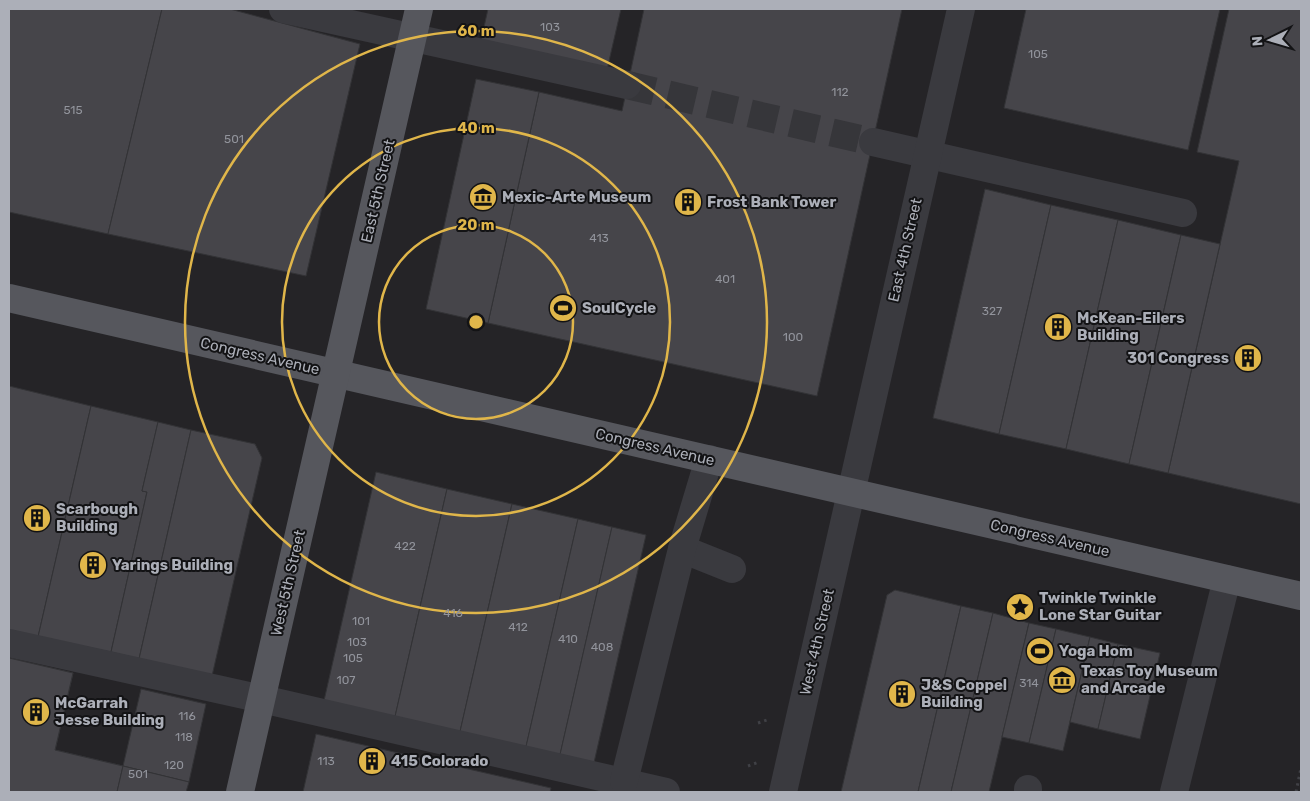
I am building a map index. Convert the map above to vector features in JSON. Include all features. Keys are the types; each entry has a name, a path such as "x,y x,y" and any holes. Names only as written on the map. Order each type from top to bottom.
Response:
{"main road":[{"name":"East 5th Street","path":"336,373 419,9"},
{"name":"Congress Avenue","path":"9,298 1301,596"},
{"name":"West 5th Street","path":"240,792 336,373"}],"street":[{"path":"283,9 628,85"},
{"name":"East 4th Street","path":"851,492 961,9"},
{"path":"873,142 1183,213"},
{"path":"624,781 682,549 709,459"},
{"name":"West 4th Street","path":"783,792 851,492"},
{"path":"682,549 732,569"},
{"path":"1174,792 1226,578"},
{"path":"9,644 262,698 666,792"}],"path":[{"path":"1296,792 1301,768"}],"shaded area":[{"path":"9,9 1301,9 1301,792 9,792"}],"building":[{"path":"9,9 162,9 108,234 9,212"},
{"path":"162,9 230,9 360,44 306,276 108,234"},
{"path":"488,9 621,9 606,74 480,45"},
{"name":"Frost Bank Tower","path":"644,9 902,9 817,396 488,323 539,92 622,111"},
{"path":"1026,9 1220,9 1188,150 1004,108"},
{"name":"301 Congress","path":"1229,9 1301,9 1301,504 1168,473 1239,161 1197,152"},
{"name":"Mexic-Arte Museum","path":"476,79 539,92 488,323 426,309"},
{"path":"985,189 1051,205 999,434 933,418"},
{"name":"McKean-Eilers Building","path":"1051,205 1118,220 1066,449 999,434"},
{"path":"1118,220 1181,235 1129,464 1066,449"},
{"path":"1181,235 1220,244 1168,473 1129,464"},
{"name":"Scarbough Building","path":"9,386 91,406 38,637 9,630"},
{"name":"Yarings Building","path":"91,406 158,422 142,491 147,492 111,652 38,637"},
{"path":"158,422 191,430 139,659 111,652 147,492 142,491"},
{"path":"191,430 255,444 262,458 212,676 139,659"},
{"path":"376,472 447,489 394,721 323,705"},
{"path":"447,489 512,504 459,736 394,721"},
{"path":"512,504 578,519 525,751 459,736"},
{"path":"578,519 612,527 559,759 525,751"},
{"path":"612,527 646,535 593,767 559,759"},
{"name":"J&S Coppel Building","path":"895,590 961,606 918,792 841,792 887,595"},
{"path":"961,606 993,613 951,792 918,792"},
{"path":"993,613 1029,623 989,792 951,792"},
{"path":"1029,623 1056,629 1029,743 1002,737"},
{"name":"Texas Toy Museum and Arcade","path":"1056,629 1090,637 1063,751 1029,743"},
{"path":"1090,637 1118,644 1098,729 1070,722"},
{"path":"1118,644 1160,653 1140,739 1098,729"},
{"name":"McGarrah Jesse Building","path":"9,658 73,673 55,750 123,766 117,792 9,792"},
{"name":"McGarrah Jesse Building","path":"9,658 73,673 55,750 123,766 117,792 9,792"},
{"path":"141,689 206,704 189,782 123,766"},
{"name":"415 Colorado","path":"316,734 551,788 550,792 303,792"},
{"path":"123,766 189,782 186,792 117,792"}],"tunnel":[{"path":"627,85 873,142"}],"place":[{"name":"Mexic-Arte Museum","path":"483,197"},
{"name":"Frost Bank Tower","path":"688,202"},
{"name":"SoulCycle","path":"563,308"},
{"name":"McKean-Eilers Building","path":"1058,327"},
{"name":"301 Congress","path":"1248,358"},
{"name":"Scarbough Building","path":"37,518"},
{"name":"Yarings Building","path":"93,565"},
{"name":"Twinkle Twinkle Lone Star Guitar","path":"1020,607"},
{"name":"Yoga Hom","path":"1040,651"},
{"name":"Texas Toy Museum and Arcade","path":"1062,680"},
{"name":"J&S Coppel Building","path":"902,694"},
{"name":"McGarrah Jesse Building","path":"36,712"},
{"name":"415 Colorado","path":"372,761"}]}
